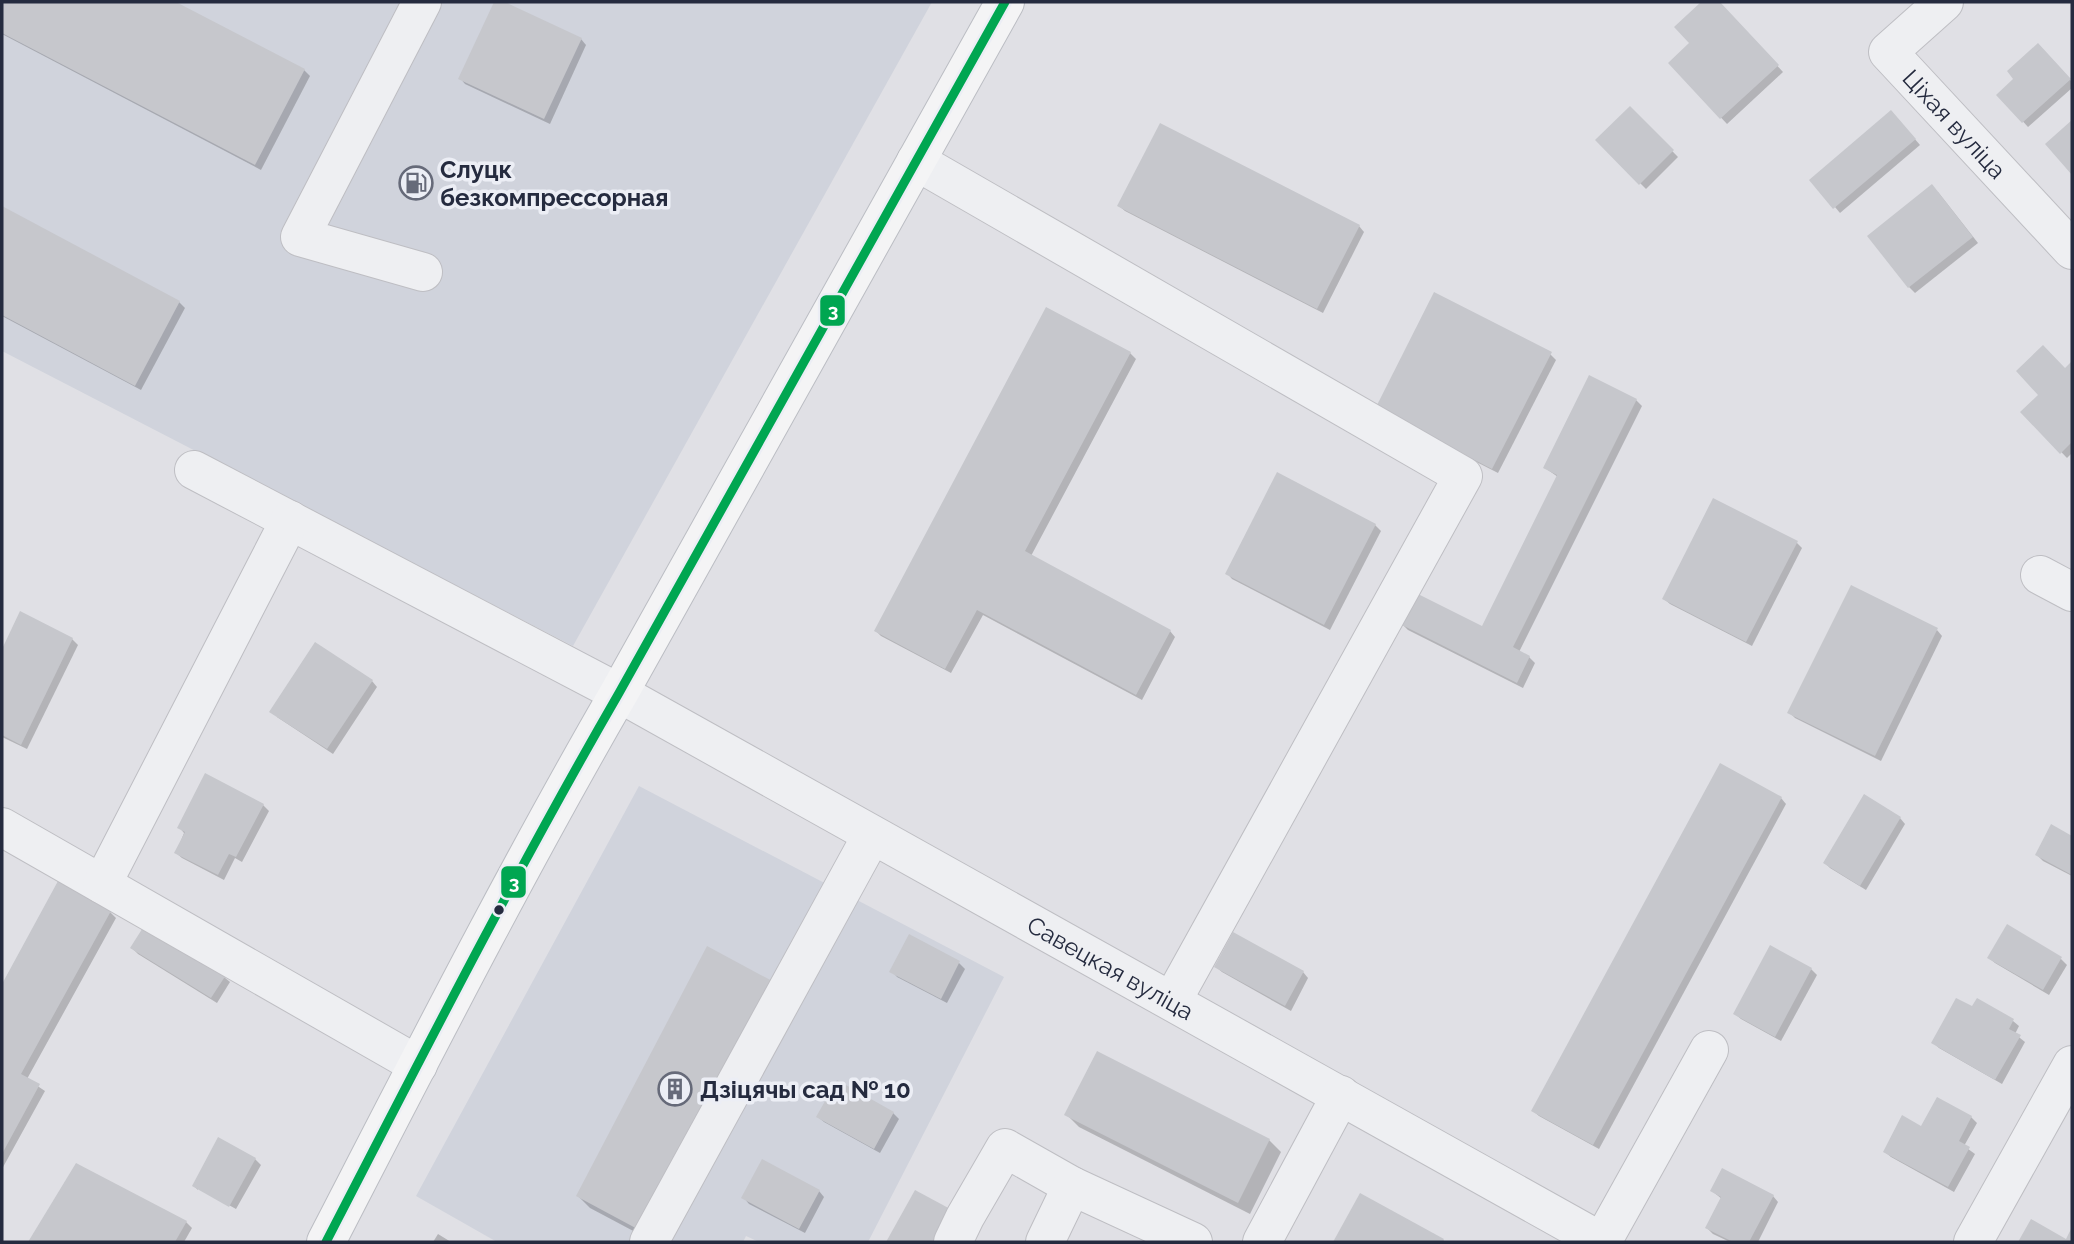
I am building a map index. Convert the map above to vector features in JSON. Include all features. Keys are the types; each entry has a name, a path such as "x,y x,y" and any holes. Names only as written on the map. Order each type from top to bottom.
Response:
{"main road":[{"path":"326,1242 504,898 916,161 994,6"}],"street":[{"path":"422,2 300,237 423,272"},
{"name":"Ціхая вуліца","path":"1944,2 1888,52 2072,250"},
{"path":"916,161 1463,476 1172,1001"},
{"name":"Савецкая вуліца","path":"194,470 619,693 1602,1242"},
{"path":"102,884 290,520"},
{"path":"2,827 418,1065"},
{"path":"649,1242 872,835"},
{"path":"1602,1242 1709,1050"},
{"path":"1973,1242 2072,1065"},
{"path":"1262,1242 1341,1095"},
{"path":"953,1242 1005,1148 1073,1186 1193,1242"},
{"path":"1045,1242 1073,1186"}],"shaded area":[{"path":"2,2 932,2 573,646 2,351"},
{"path":"639,786 1004,977 868,1242 759,1242 746,1236 743,1242 497,1242 416,1196"}],"building":[{"path":"2,2 176,2 305,69 255,165 2,33"},
{"path":"494,2 505,2 582,38 544,119 458,79"},
{"path":"1701,2 1720,2 1779,65 1720,119 1668,63 1689,43 1674,27"},
{"path":"2038,43 2071,79 2022,123 1996,95 2013,79 2007,71"},
{"path":"1630,106 1674,150 1639,185 1595,140"},
{"path":"1891,110 1916,139 1833,209 1809,180"},
{"path":"2072,120 2072,175 2045,144"},
{"path":"1160,123 1360,225 1317,309 1117,206"},
{"path":"1932,184 1973,237 1908,288 1867,236"},
{"path":"2,206 180,301 135,386 2,315"},
{"path":"1434,292 1552,352 1492,469 1375,409"},
{"path":"1046,307 1131,352 1025,551 1171,630 1136,695 977,610 945,669 874,631"},
{"path":"2043,345 2065,368 2072,361 2072,442 2060,454 2020,412 2038,395 2016,371"},
{"path":"1589,375 1637,399 1513,647 1530,656 1517,683 1400,624 1416,593 1482,626 1557,475 1543,468"},
{"path":"1277,472 1376,524 1324,625 1225,574"},
{"path":"1713,498 1798,541 1746,642 1662,599"},
{"path":"1851,585 1938,628 1875,756 1787,713"},
{"path":"20,611 73,638 21,745 2,735 2,649"},
{"path":"315,642 373,680 327,749 269,712"},
{"path":"1720,763 1782,797 1593,1145 1531,1111"},
{"path":"205,773 264,804 236,857 229,854 218,875 174,853 185,832 177,828"},
{"path":"1864,794 1901,817 1860,886 1823,863"},
{"path":"2051,824 2072,836 2072,875 2035,855"},
{"path":"58,881 111,911 21,1074 40,1084 2,1154 2,984"},
{"path":"2007,924 2062,957 2043,990 1987,958"},
{"path":"144,926 226,975 211,998 130,948"},
{"path":"1233,932 1304,971 1285,1006 1214,967"},
{"path":"909,934 960,961 941,999 889,972"},
{"path":"1770,945 1812,968 1775,1037 1733,1014"},
{"name":"Дзіцячы сад № 10","path":"707,946 774,982 643,1232 576,1196"},
{"path":"1956,998 1972,1006 1977,998 2014,1019 2009,1029 2021,1035 1995,1080 1931,1043"},
{"path":"1097,1051 1270,1139 1238,1203 1064,1115"},
{"path":"837,1080 894,1112 874,1149 816,1117"},
{"path":"1937,1097 1972,1116 1959,1141 1970,1147 1948,1187 1883,1152 1902,1115 1921,1126"},
{"path":"218,1137 256,1158 229,1207 192,1186"},
{"path":"762,1159 820,1190 799,1229 741,1198"},
{"path":"76,1163 187,1221 175,1242 28,1242"},
{"path":"1722,1168 1774,1195 1749,1242 1733,1242 1705,1228 1721,1197 1710,1191"},
{"path":"915,1190 954,1211 937,1242 886,1242"},
{"path":"1360,1193 1444,1239 1442,1242 1333,1242"},
{"path":"2031,1219 2066,1239 2072,1227 2072,1242 2018,1242"}],"transit line":[{"name":"3","path":"326,1242 543,829 1005,2"}],"place":[{"name":"Слуцк безкомпрессорная","path":"416,183"},
{"name":"Дзіцячы сад № 10","path":"675,1089"}]}
